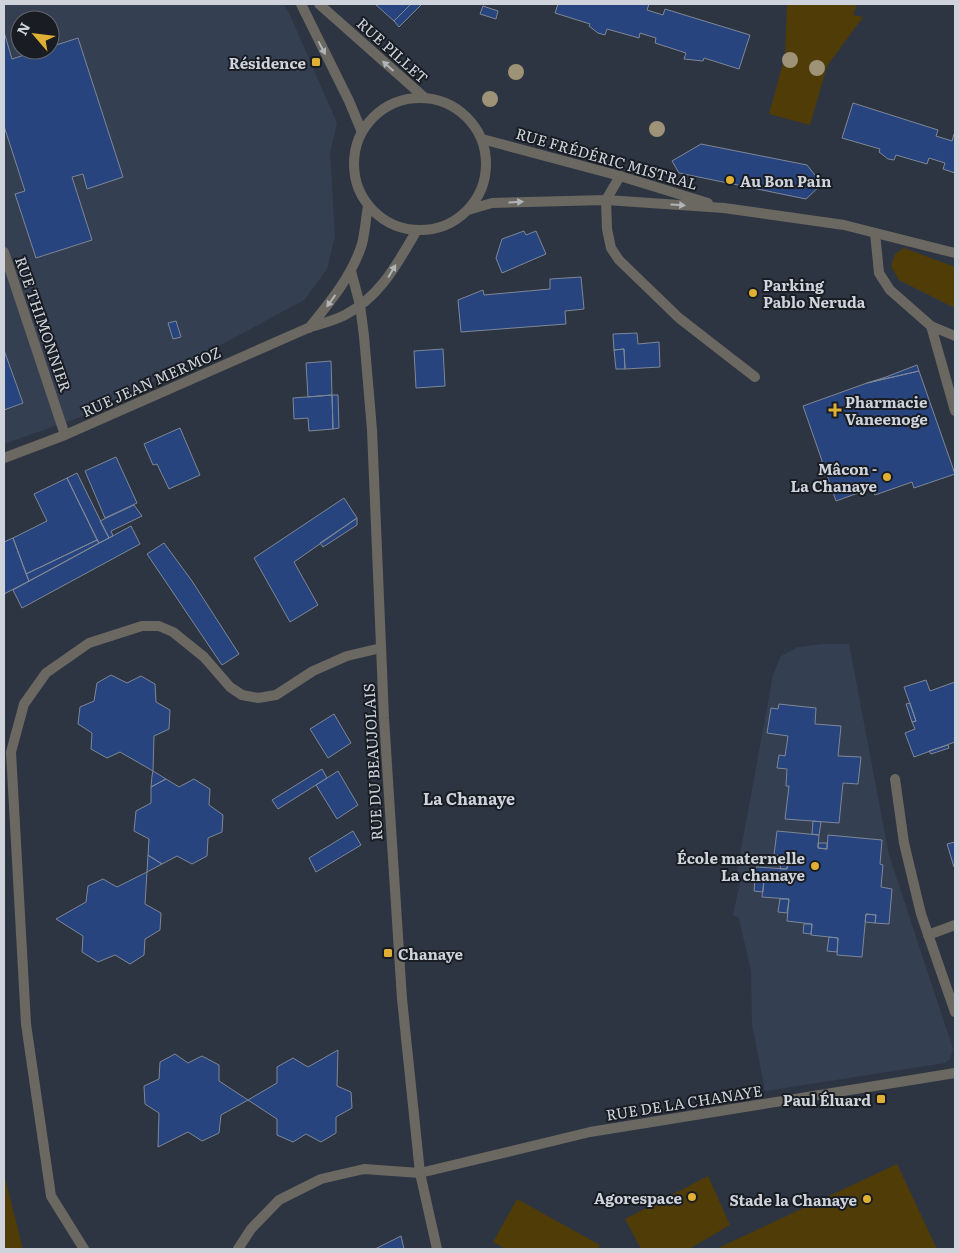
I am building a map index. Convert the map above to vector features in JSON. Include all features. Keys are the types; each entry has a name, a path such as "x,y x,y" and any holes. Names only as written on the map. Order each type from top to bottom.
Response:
{"street":[{"path":"301,4 350,101 362,132"},
{"name":"RUE PILLET","path":"318,4 425,98"},
{"path":"416,97 425,98 434,99 454,107 470,121 482,139 486,156 483,184 468,210 455,220 433,229 405,229 388,222 368,206 356,181 354,161 358,138 376,114 396,102 416,97"},
{"name":"RUE FRÉDÉRIC MISTRAL","path":"482,139 620,176 724,208"},
{"path":"620,176 606,200 606,228 611,248 619,260 679,318 755,377"},
{"name":"RUE FRÉDÉRIC MISTRAL","path":"468,210 492,203 606,200 724,208 844,225 955,253"},
{"name":"RUE JEAN MERMOZ","path":"308,328 330,303 351,271 362,243 368,206"},
{"name":"RUE JEAN MERMOZ","path":"4,458 65,435 308,328 343,315 360,305 385,282 417,230"},
{"path":"875,233 879,273 890,290 931,326 955,336"},
{"name":"RUE THIMONNIER","path":"4,252 65,435"},
{"name":"RUE DU BEAUJOLAIS","path":"351,271 360,305 372,430 381,648 402,999 420,1173 437,1249"},
{"path":"931,326 955,411"},
{"path":"84,1249 51,1196 26,1024 11,752 24,704 46,673 89,643 142,626 159,626 173,632 204,657 230,687 242,695 258,698 276,695 312,671 347,656 381,648"},
{"path":"895,779 904,843 920,914 955,1012"},
{"path":"928,935 955,926"},
{"name":"RUE DE LA CHANAYE","path":"238,1249 252,1229 279,1200 322,1179 364,1169 420,1173 590,1132 955,1073"}],"shaded area":[{"path":"4,4 283,4 289,13 337,123 330,153 335,236 327,269 304,300 100,410 4,444"},
{"path":"787,4 857,4 853,15 863,17 827,66 810,125 769,114 785,56"},
{"path":"904,248 955,267 955,308 899,280 891,266 895,254"},
{"name":"École maternelle La chanaye","path":"823,644 849,644 889,855 953,1049 950,1059 945,1063 765,1091 752,1024 751,971 739,918 733,915 741,878 736,877 773,675 781,656 798,647"},
{"name":"Stade la Chanaye","path":"897,1164 937,1249 716,1249"},
{"path":"4,1174 23,1249 4,1249"},
{"name":"Agorespace","path":"708,1176 730,1225 689,1249 641,1249 625,1219"},
{"path":"517,1199 600,1245 598,1249 506,1249 493,1242"}],"building":[{"path":"375,4 411,4 394,21"},
{"path":"411,4 422,4 399,27 394,21"},
{"path":"558,4 649,4 647,10 663,15 665,9 750,35 739,69 704,58 703,61 684,59 686,53 655,43 656,38 640,33 639,38 607,29 605,35 598,33 589,26 590,24 555,13"},
{"path":"483,6 498,11 496,19 480,14"},
{"path":"4,32 10,52 10,60 60,60 60,44 78,38 123,177 87,189 83,174 72,177 92,240 36,258 15,194 25,191 4,126"},
{"path":"853,103 938,130 936,136 952,141 954,134 955,173 943,169 945,163 929,158 927,164 896,155 894,160 888,159 879,152 880,149 842,138"},
{"path":"701,144 807,165 822,184 806,199 679,173 672,161"},
{"path":"524,231 526,235 536,231 546,254 502,273 496,258 502,239"},
{"path":"581,277 584,309 565,311 566,324 461,332 458,300 483,290 484,295 550,289 550,279"},
{"path":"176,321 181,337 173,339 168,323"},
{"path":"637,333 638,344 659,342 660,367 625,369 624,349 614,350 613,334"},
{"path":"443,349 445,386 416,388 414,351"},
{"path":"624,349 625,369 616,369 614,350"},
{"path":"4,350 23,403 4,410"},
{"path":"331,361 332,395 308,397 306,363"},
{"path":"917,365 919,371 867,383 886,377"},
{"path":"919,371 955,474 914,488 912,482 875,495 872,488 836,501 803,406 867,383"},
{"path":"332,395 338,395 339,428 333,429"},
{"path":"332,395 333,429 309,431 308,418 294,419 293,398"},
{"path":"180,428 200,475 169,489 157,464 153,465 144,444"},
{"path":"116,457 137,503 105,518 85,471"},
{"path":"77,473 109,538 99,543 67,478"},
{"path":"67,478 97,540 26,574 13,538 47,521 34,494"},
{"path":"344,498 357,518 294,562 318,605 290,622 254,558"},
{"path":"134,505 142,516 111,531 113,536 109,538 100,521"},
{"path":"357,518 357,525 323,547 320,543"},
{"path":"131,526 140,544 22,608 13,590"},
{"path":"13,538 29,581 4,594 4,542"},
{"path":"97,540 99,543 29,581 26,574"},
{"path":"164,543 192,581 239,654 222,665 147,554"},
{"path":"111,675 127,683 141,676 155,684 156,702 170,710 169,729 154,736 153,771 120,752 107,758 91,749 92,733 78,724 80,707 94,701 97,683"},
{"path":"926,680 930,691 955,682 955,742 914,757 905,733 915,729 912,722 916,721 904,687"},
{"path":"910,703 916,721 912,722 906,704"},
{"path":"779,704 816,708 815,724 841,726 838,756 861,757 858,784 843,783 839,823 785,819 789,786 786,786 787,769 777,768 779,755 785,756 788,736 767,733 771,708 778,709"},
{"path":"334,714 351,743 328,758 310,729"},
{"path":"948,745 949,748 931,754 929,751"},
{"path":"322,769 327,778 278,809 272,800"},
{"path":"153,771 166,779 151,787 152,776"},
{"path":"338,771 358,805 337,819 316,785"},
{"path":"166,779 179,787 194,779 210,789 209,805 223,815 222,832 208,838 207,856 192,864 177,856 162,864 148,855 149,839 134,831 136,811 151,803 151,787"},
{"path":"813,821 821,822 819,835 812,834"},
{"path":"353,831 361,845 316,872 309,858"},
{"path":"777,831 819,835 818,848 827,849 828,835 882,840 880,864 883,865 881,887 892,889 889,924 875,923 876,915 866,914 862,957 837,955 838,938 811,935 812,924 787,921 789,899 762,897 764,880 755,879 756,867 787,869 788,857 774,855"},
{"path":"955,842 955,866 954,867 947,844"},
{"path":"818,843 827,843 827,849 818,848"},
{"path":"148,855 162,864 147,872"},
{"path":"782,856 788,857 787,869 780,869"},
{"path":"147,872 145,904 161,913 160,930 145,939 144,955 130,964 115,955 98,962 82,952 83,936 56,919 86,902 88,886 103,879 117,887"},
{"path":"755,879 764,880 763,892 754,891"},
{"path":"780,899 789,899 787,913 778,912"},
{"path":"866,914 876,915 875,923 865,922"},
{"path":"804,924 812,924 811,934 803,933"},
{"path":"829,937 838,938 837,952 827,951"},
{"path":"338,1050 337,1086 351,1092 352,1108 336,1117 336,1133 321,1142 306,1134 293,1142 277,1135 277,1119 248,1100 277,1083 277,1067 293,1058 308,1067"},
{"path":"175,1054 188,1063 202,1056 219,1065 219,1081 248,1100 221,1115 219,1133 202,1141 188,1132 158,1147 159,1113 145,1104 144,1086 159,1079 160,1062"},
{"path":"401,1236 404,1249 375,1249"}],"place":[{"name":"Résidence","path":"316,62"},
{"name":"Au Bon Pain","path":"730,180"},
{"name":"Parking Pablo Neruda","path":"753,293"},
{"name":"Pharmacie Vaneenoge","path":"835,410"},
{"name":"Mâcon - La Chanaye","path":"887,477"},
{"name":"École maternelle La chanaye","path":"815,866"},
{"name":"Chanaye","path":"388,953"},
{"name":"Paul Éluard","path":"881,1099"},
{"name":"Agorespace","path":"692,1197"},
{"name":"Stade la Chanaye","path":"867,1199"}],"district":[{"name":"La Chanaye","path":"469,798"}]}
